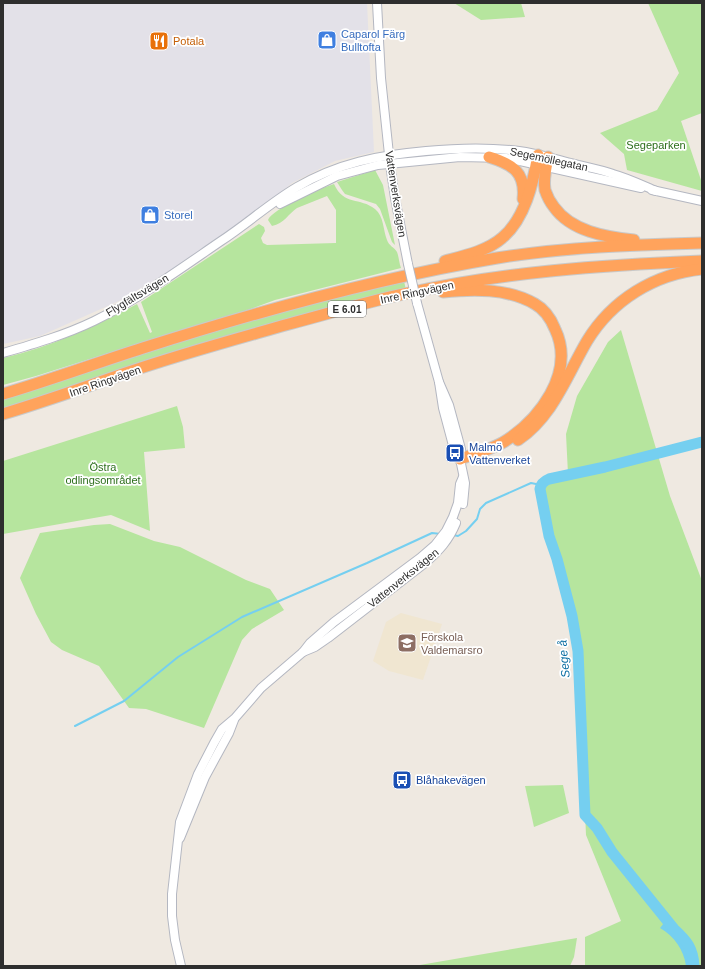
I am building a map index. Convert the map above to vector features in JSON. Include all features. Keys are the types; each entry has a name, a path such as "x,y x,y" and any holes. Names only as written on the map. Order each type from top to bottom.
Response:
{"highway":[{"path":"488,157 507,163 520,175 524,192 521,214"},
{"path":"296,302 342,287 476,252 501,239 515,224 521,214 542,161"},
{"path":"542,161 545,191 548,198 559,214 566,221 575,226 614,238 700,243"},
{"name":"Inre Ringvägen","path":"3,394 144,347 296,302 408,276 505,257 596,247 700,243"},
{"name":"Inre Ringvägen","path":"3,414 52,400 160,362 245,336 403,294 501,276 597,266 702,261"},
{"path":"461,468 504,449 531,431 548,411 562,390 588,340 606,317 623,300 642,287 667,276 702,269"},
{"path":"365,304 445,292 475,290 491,291 518,296 528,300 545,313 552,322 558,335 561,360 556,384 547,399 528,422 507,440 461,468"},
{"path":"3,388 70,372"},
{"path":"3,418 52,400"}],"street":[{"name":"Vattenverksvägen","path":"181,966 175,940 172,916 174,871 180,822 198,774 222,729 235,718 261,688 303,652 310,643 334,622 444,539 449,532 455,511 460,484 461,468 455,453 442,402 439,382 417,303 395,198 381,78 377,3"},
{"name":"Segemöllegatan","path":"390,154 470,148 506,150 624,185 702,201"},
{"name":"Flygfältsvägen","path":"260,214 269,205 318,176 333,169 362,160 390,154"},
{"name":"Segemöllegatan","path":"390,164 426,160 488,157 542,161"},
{"name":"Flygfältsvägen","path":"3,353 57,336 94,321 128,303 162,282 260,214 337,176 378,165 390,164"}],"shaded area":[{"path":"3,3 367,3 374,152 335,161 292,183 250,219 190,259 119,301 40,336 3,344"},
{"name":"Förskola Valdemarsro","path":"401,613 442,624 423,680 389,671 373,661 386,622"}],"green space":[{"path":"454,3 521,3 525,17 481,20"},
{"name":"Segeparken","path":"648,3 702,3 702,113 681,121 702,183 702,191 627,170 624,154 600,133 657,110 679,73"},
{"path":"375,170 383,185 395,245 392,242 380,209 376,204 345,194 337,182"},
{"path":"334,184 343,196 369,205 378,212 382,219 388,242 397,252 401,268 275,300 248,310 3,385 3,358 72,336 137,304 150,333 152,332 141,302 259,224 264,227 265,231 261,238 263,243 267,245 336,243 336,210 327,196 297,208 283,221 276,225 272,226 268,220 271,215 287,205 308,194"},
{"path":"404,281 406,290 131,366 3,409 3,399 222,328 344,295"},
{"path":"621,330 670,496 702,581 702,966 585,966 585,937 621,921 586,835 578,651 572,616 557,559 549,536 540,489 543,482 568,474 566,434 577,396 608,342"},
{"name":"Östra odlingsområdet","path":"177,406 183,427 185,448 144,452 150,531 111,515 3,534 3,461"},
{"path":"110,524 154,541 180,547 246,580 270,589 284,610 252,629 242,640 204,728 146,709 129,708 99,666 62,650 51,642 36,614 20,578 40,533"},
{"path":"563,785 569,813 534,827 525,786"},
{"path":"577,938 574,957 570,966 414,966"}],"water":[{"path":"664,923 687,946 691,966 686,966 681,949 674,939 660,928"}],"waterway":[{"name":"Sege å","path":"694,966 691,950 686,941 674,929 612,852 597,828 585,815 578,651 572,616 557,559 549,536 540,489 543,482 549,479 605,467 702,442"},
{"path":"453,535 458,536 466,531 477,519 480,509 486,503 531,483 541,485"},
{"path":"75,726 124,701 178,657 242,617 432,533 441,534"}],"place":[{"name":"Caparol Färg Bulltofta","path":"327,40"},
{"name":"Potala","path":"159,41"},
{"name":"Storel","path":"150,215"},
{"name":"Malmö Vattenverket","path":"455,453"},
{"name":"Förskola Valdemarsro","path":"407,643"},
{"name":"Blåhakevägen","path":"402,780"}]}
